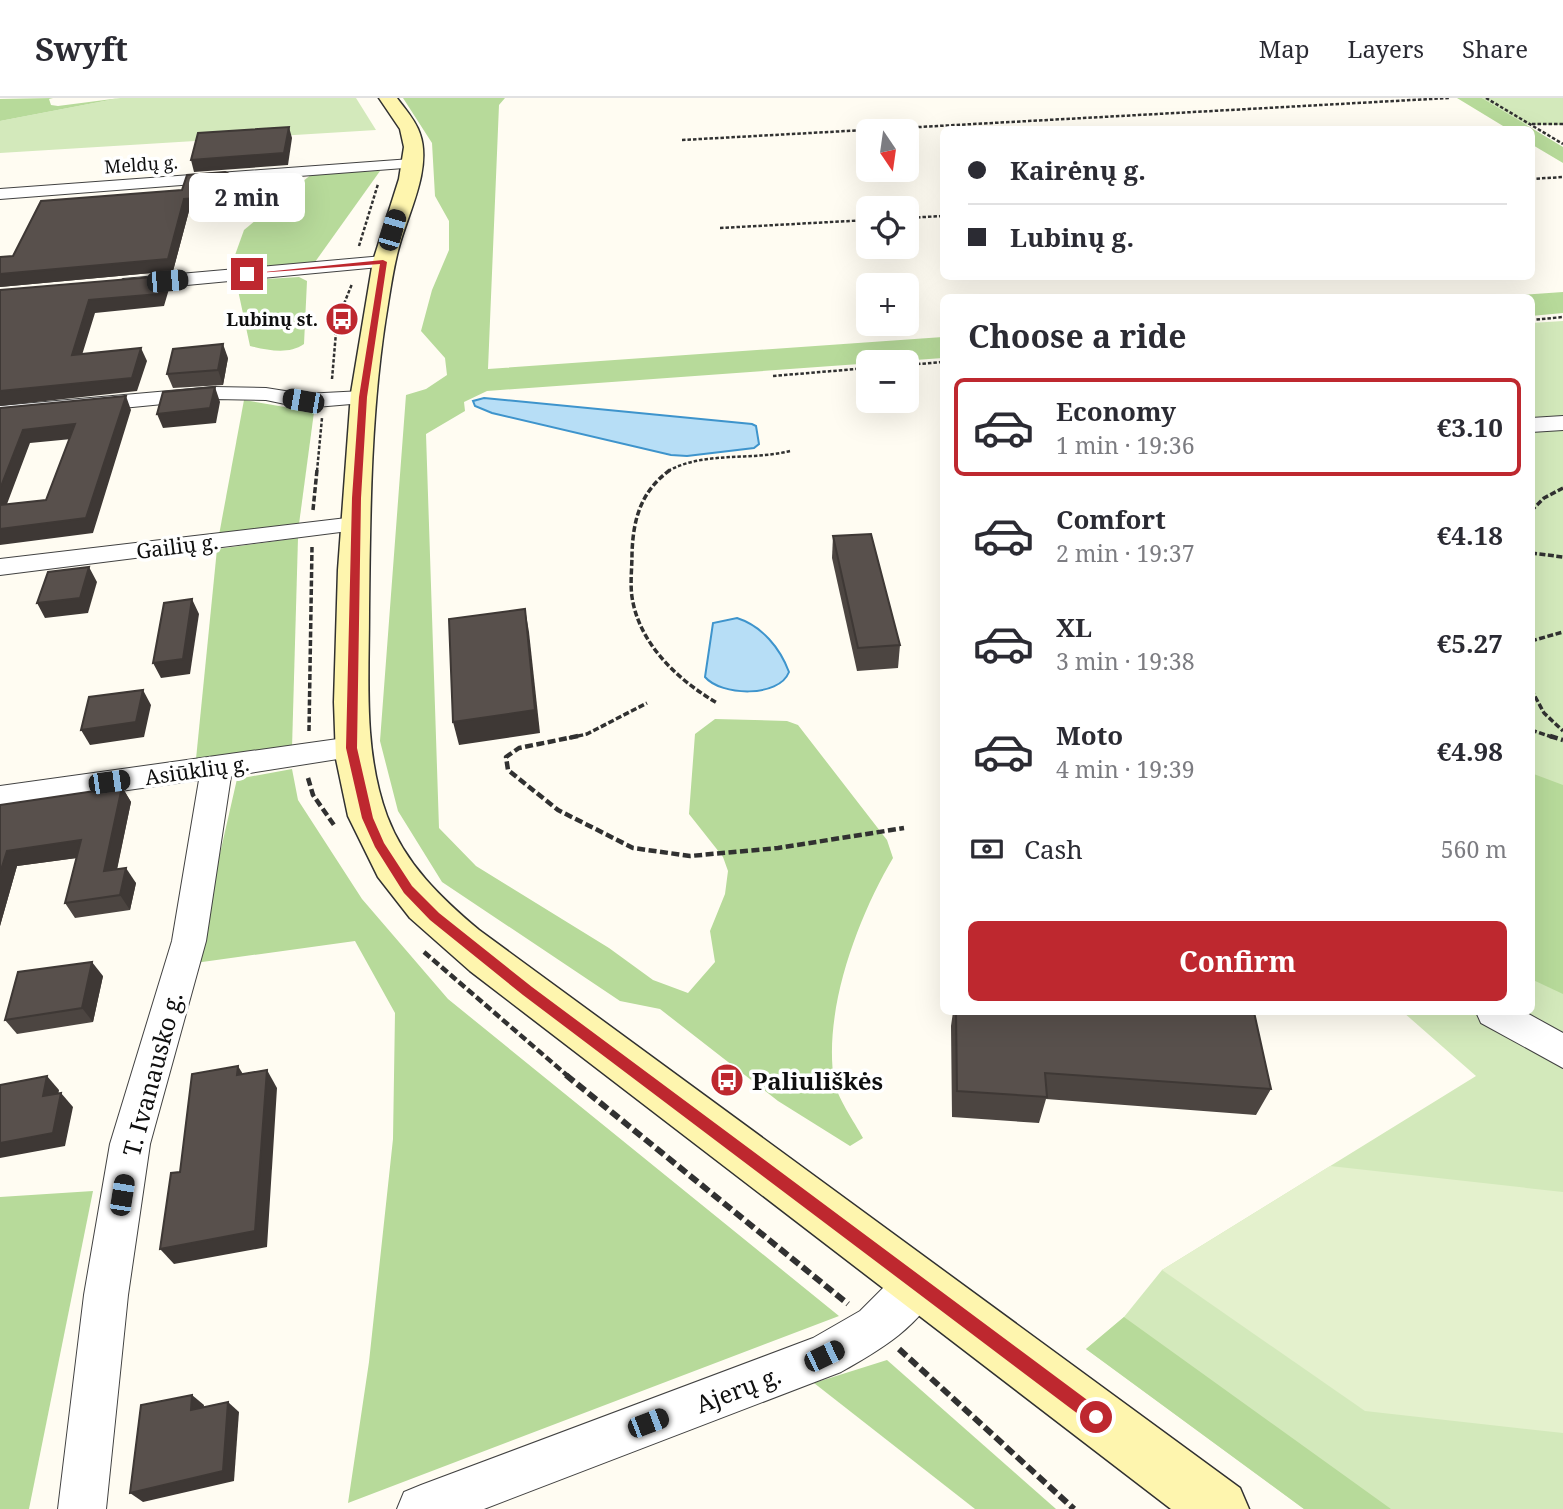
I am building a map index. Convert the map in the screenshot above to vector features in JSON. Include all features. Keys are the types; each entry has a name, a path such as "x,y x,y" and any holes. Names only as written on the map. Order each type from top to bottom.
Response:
{"main road":[{"path":"388,98 410,131 414,153 397,165 369,263 344,399 355,524 352,748 358,787 379,844 408,889 434,916 527,991 1219,1509"}],"street":[{"name":"Meldų g.","path":"0,194 397,165"},
{"path":"102,287 369,263"},
{"path":"0,413 238,392 344,399"},
{"path":"1535,425 1563,423"},
{"name":"Gailių g.","path":"0,567 355,524"},
{"name":"Asiūklių g.","path":"0,797 352,748"},
{"name":"T. Ivanausko g.","path":"82,1509 106,1295 131,1144 189,941 217,767"},
{"path":"1499,1015 1563,1052"},
{"name":"Ajerų g.","path":"421,1509 824,1356 876,1327 919,1282"}],"path":[{"path":"682,140 1449,98"},
{"path":"1486,98 1533,126"},
{"path":"1530,124 1563,124"},
{"path":"1535,127 1563,144"},
{"path":"342,837 313,794 309,779 312,529 344,399 335,368 335,323 341,303 369,263 397,165"},
{"path":"1535,179 1563,177"},
{"path":"919,217 940,216"},
{"path":"720,228 856,221"},
{"path":"1535,320 1563,317"},
{"path":"919,364 940,362"},
{"path":"774,376 856,369"},
{"path":"717,702 677,678 648,636 632,600 632,536 639,507 656,480 690,462 772,457 790,451"},
{"path":"1535,507 1544,498 1563,488"},
{"path":"1535,554 1563,557"},
{"path":"1535,640 1563,632"},
{"path":"1535,696 1544,713 1563,731"},
{"path":"647,703 587,734 519,748 506,757 508,771 558,810 633,848 690,856 778,848 904,828"},
{"path":"1535,731 1563,740"},
{"path":"421,949 545,1058 876,1327 1074,1509"}],"green space":[{"path":"53,98 49,99 51,105 58,106 120,98 0,121 0,99"},
{"path":"120,98 356,98 376,130 0,153 0,121"},
{"path":"403,98 505,98 499,105 488,369 940,337 940,358 919,360 919,350 856,350 856,364 487,391 464,402 465,411 426,434 439,828 476,866 609,948 653,980 688,993 715,962 710,931 725,894 728,871 723,857 689,814 695,734 715,719 787,721 798,725 887,840 893,858 856,936 846,965 834,1024 834,1080 842,1102 863,1138 850,1146 778,1101 660,1009 620,1001 442,882 398,811 380,741 406,395 426,389 447,375 445,358 421,331 432,290 449,250 449,221 435,196 432,143"},
{"path":"1457,98 1482,98 1528,126 1503,126"},
{"path":"1482,98 1563,98 1563,125 1527,125"},
{"path":"1535,130 1563,147 1563,163 1535,146"},
{"path":"380,171 315,262 230,269 244,230 313,173"},
{"path":"299,277 307,281 304,344 285,351 250,346 236,281"},
{"path":"1563,292 1563,313 1535,316 1534,294"},
{"path":"1563,321 1563,418 1535,420 1535,323"},
{"path":"244,400 314,412 299,524 219,535"},
{"path":"1563,430 1563,1509 1304,1509 1086,1349 1124,1317 1162,1270 1476,1076 1406,1015 1535,1015 1535,431"},
{"path":"298,538 292,748 196,759 217,549"},
{"path":"292,769 298,800 362,899 448,999 839,1316 348,1503 369,1362 393,1139 395,1013 355,941 195,963 237,779"},
{"path":"1535,774 1563,785 1563,994 1535,981"},
{"path":"1330,1166 1563,1192 1563,1433 1365,1411 1162,1270"},
{"path":"93,1191 29,1509 0,1509 0,1197"},
{"path":"1124,1317 1391,1509 1304,1509 1086,1349"},
{"path":"887,1360 1056,1509 975,1509 814,1383"}],"water":[{"path":"484,398 752,424 756,426 759,444 754,448 687,456 671,455 492,413 475,406 473,401"},
{"path":"737,618 762,632 781,655 789,672 774,686 762,690 736,691 723,688 705,677 713,623"}],"building":[{"path":"289,127 284,153 191,160 198,133"},
{"path":"225,172 264,191 226,204 212,197 184,199 168,259 0,274 0,257 13,256 41,201 182,190 187,175"},
{"path":"164,276 159,294 89,300 72,355 141,348 132,378 0,391 0,290"},
{"path":"223,344 218,370 167,374 173,349"},
{"path":"215,387 210,408 157,414 163,392"},
{"path":"126,396 86,518 0,529 0,505 46,500 75,424 23,430 0,489 0,408"},
{"path":"871,534 900,645 858,648 833,536"},
{"path":"89,567 80,598 37,603 48,572"},
{"path":"192,599 183,659 153,663 164,603"},
{"path":"525,609 535,710 453,722 449,619"},
{"path":"143,690 136,722 81,730 89,697"},
{"path":"122,787 104,871 126,868 120,895 65,903 81,840 7,851 0,873 0,805"},
{"path":"92,962 82,1008 5,1020 18,972"},
{"path":"956,1015 1255,1015 1271,1089 1045,1073 1047,1097 957,1091"},
{"path":"238,1066 237,1075 267,1070 255,1231 160,1249 171,1173 180,1172 192,1074"},
{"path":"47,1076 43,1096 61,1093 53,1133 0,1143 0,1085"},
{"path":"192,1395 191,1410 228,1402 223,1471 130,1493 141,1405"}],"place":[{"name":"Lubinų st.","path":"342,319"},
{"name":"Paliuliškės","path":"727,1080"}],"route":[{"path":"247,274 383,262 363,397 356,498 352,748 358,787 368,818 379,844 408,889 434,916 527,991 1096,1417"}]}
